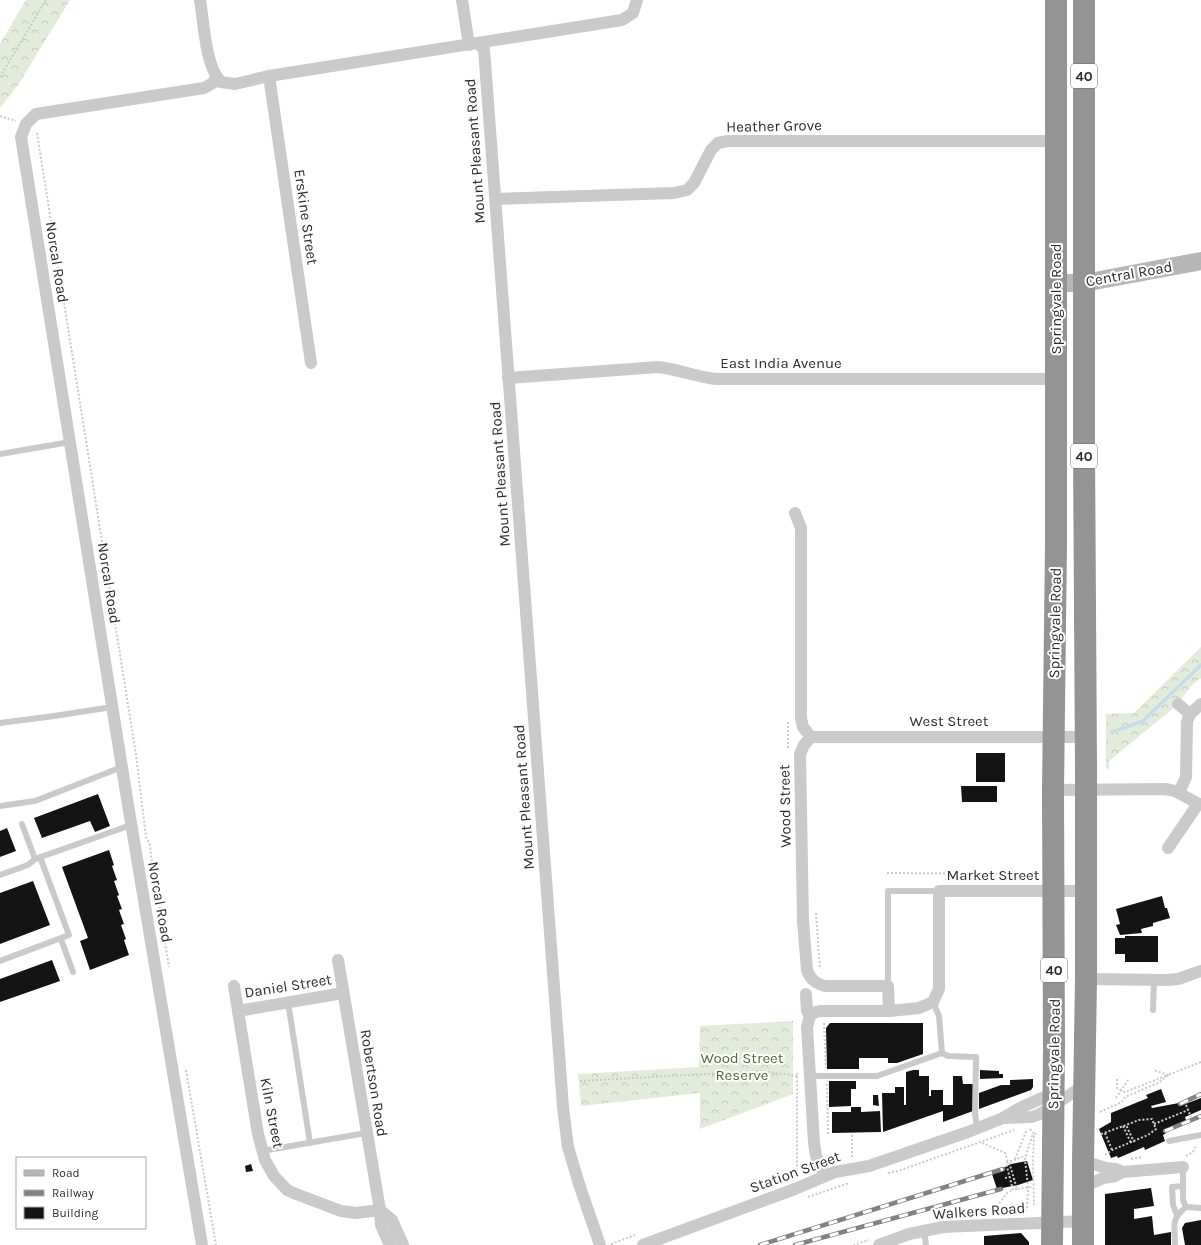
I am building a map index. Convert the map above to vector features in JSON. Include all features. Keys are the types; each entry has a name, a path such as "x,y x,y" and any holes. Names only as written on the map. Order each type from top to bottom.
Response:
{"highway":[{"name":"Springvale Road","path":"1052,1245 1043,1222 1053,1099 1054,990 1052,891 1056,544 1056,0"},
{"name":"Springvale Road","path":"1083,1245 1086,979 1084,0"}],"street":[{"path":"200,0 209,61 216,77 221,82 235,84 269,76 622,20 633,13 637,0"},
{"name":"Mount Pleasant Road","path":"462,0 473,44 484,49 563,1107 568,1147 600,1245"},
{"name":"Erskine Street","path":"269,76 311,363"},
{"path":"26,124 36,114 204,88 213,83 216,77"},
{"name":"Norcal Road","path":"26,124 21,137 131,825 202,1245"},
{"name":"Heather Grove","path":"495,199 674,193 687,190 694,183 711,150 718,143 728,141 1056,141"},
{"name":"Central Road","path":"1056,283 1084,283 1201,261"},
{"name":"East India Avenue","path":"508,378 658,368 669,368 701,377 716,379 1056,378"},
{"path":"795,513 801,528 800,718 803,727 811,738"},
{"path":"1178,704 1190,714"},
{"path":"1179,793 1186,777 1187,722 1190,714 1201,704"},
{"name":"West Street","path":"811,738 1086,736"},
{"name":"Wood Street","path":"811,738 804,745 800,754 803,921 807,970 810,977 820,984"},
{"path":"1053,790 1165,789 1179,793 1200,805 1168,848"},
{"name":"Market Street","path":"933,1002 939,989 939,891 1086,891"},
{"name":"Robertson Road","path":"338,960 380,1210 381,1225 390,1245"},
{"path":"1086,979 1167,980 1178,979 1201,971"},
{"path":"820,984 825,986 888,986 888,1011"},
{"name":"Kiln Street","path":"234,986 258,1134 262,1151 269,1169 287,1190 296,1194 349,1213 380,1210"},
{"name":"Daniel Street","path":"238,1010 343,993"},
{"path":"806,994 807,1012 810,1016"},
{"path":"825,1176 816,1156 814,1143 807,1027 810,1016 813,1013 822,1011 888,1011 919,1008 933,1002"},
{"name":"Station Street","path":"640,1240 795,1189 835,1172 885,1162 1003,1118 1032,1117 1040,1114 1053,1099 1085,1085"},
{"path":"1083,1161 1123,1172"},
{"path":"1083,1186 1123,1172 1182,1162"},
{"path":"380,1210 392,1220 403,1245"},
{"name":"Walkers Road","path":"875,1242 943,1227 1084,1221"}],"lane":[{"path":"0,454 70,442"},
{"path":"0,723 112,707"},
{"path":"0,806 35,801 122,767"},
{"path":"0,961 69,936 38,858 22,824"},
{"path":"0,875 28,865 38,858 131,825"},
{"path":"888,986 888,891 939,891"},
{"path":"61,939 74,972"},
{"path":"1153,1010 1154,979"},
{"path":"288,1002 310,1143"},
{"path":"933,1002 939,1016 942,1053"},
{"path":"811,1076 877,1076 942,1053 948,1056 976,1057 975,1113 977,1128"},
{"path":"262,1151 366,1133"},
{"path":"1169,1141 1200,1135"},
{"path":"1182,1162 1183,1200 1186,1207"},
{"path":"1177,1215 1173,1205 1172,1187 1183,1186"},
{"path":"1175,1245 1175,1220 1177,1215 1186,1207 1201,1208"},
{"path":"924,1231 926,1245"}],"path":[{"path":"0,77 46,0"},
{"path":"0,116 26,124"},
{"path":"37,133 135,747 146,837 150,845 169,971"},
{"path":"887,872 1035,874"},
{"path":"816,911 820,961 820,984"},
{"path":"822,1011 825,1027 828,1135"},
{"path":"1117,1079 1117,1088 1125,1092 1201,1062"},
{"path":"186,1070 216,1245"},
{"path":"1154,1070 1168,1075"},
{"path":"580,1080 761,1071 802,1077 811,1076"},
{"path":"1104,1111 1122,1102 1125,1097 1158,1083 1168,1075"},
{"path":"1116,1098 1128,1080"},
{"path":"1186,1105 1191,1117"},
{"path":"1154,1124 1188,1110"},
{"path":"1101,1134 1139,1120 1152,1119 1156,1129 1148,1135 1110,1152"},
{"path":"1125,1125 1132,1133 1132,1142"},
{"path":"1125,1125 1132,1142"},
{"path":"1022,1127 1031,1130 1034,1134 1033,1187 1043,1222"},
{"path":"1015,1159 1027,1128"},
{"path":"957,1150 1016,1130"},
{"path":"1105,1133 1112,1150"},
{"path":"1024,1212 1027,1209 1028,1187 1026,1159 1032,1136 1034,1134"},
{"path":"791,1179 797,1170 797,1135"},
{"path":"1182,1162 1193,1152 1200,1135"},
{"path":"981,1142 1005,1153 1015,1189"},
{"path":"1008,1162 1027,1154"},
{"path":"1008,1162 1006,1163 1015,1189"},
{"path":"1005,1178 1010,1177"},
{"path":"992,1213 1007,1192 1015,1189 1033,1187"},
{"path":"985,1214 999,1213"},
{"path":"608,1245 640,1240"},
{"path":"853,1245 875,1242"}],"green space":[{"path":"26,0 70,0 18,85 0,108 0,44"},
{"path":"1201,647 1201,678 1191,686 1176,706 1109,761 1109,771 1106,767 1106,714 1134,713"},
{"name":"Wood Street Reserve","path":"793,1021 793,1094 700,1129 700,1093 581,1106 578,1074 699,1067 700,1026"}],"building":[{"path":"976,753 1005,753 1005,782 976,782"},
{"path":"961,786 997,786 997,802 962,802"},
{"path":"98,794 110,826 95,832 90,821 42,838 34,818"},
{"path":"7,828 16,851 0,857 0,831"},
{"path":"109,850 114,865 112,866 117,880 114,881 119,895 117,896 122,909 119,910 124,924 121,925 126,939 124,940 129,955 90,970 80,941 88,938 62,867"},
{"path":"33,881 50,925 0,944 0,893"},
{"path":"1162,896 1165,908 1167,908 1170,918 1153,923 1153,926 1141,929 1142,933 1120,935 1116,925 1120,924 1116,909"},
{"path":"1125,936 1158,936 1158,962 1125,962 1125,954 1115,954 1115,938 1125,938"},
{"path":"52,960 60,981 0,1002 0,979"},
{"path":"830,1023 923,1023 923,1054 897,1063 888,1063 888,1058 859,1058 859,1069 827,1069 826,1028"},
{"path":"919,1070 919,1076 929,1076 929,1096 931,1096 931,1090 943,1090 943,1105 953,1105 953,1076 962,1076 963,1084 973,1084 973,1111 943,1122 943,1111 883,1132 882,1093 895,1093 895,1087 904,1087 904,1105 906,1105 906,1072"},
{"path":"980,1070 999,1071 999,1074 1003,1074 1003,1078 980,1079"},
{"path":"1033,1079 1033,1087 1031,1090 979,1109 979,1093 1001,1085 1010,1085 1010,1080"},
{"path":"829,1081 856,1081 856,1089 851,1089 851,1106 829,1107"},
{"path":"1161,1089 1166,1102 1151,1106 1152,1108 1179,1103 1180,1106 1201,1098 1201,1110 1185,1117 1186,1120 1163,1135 1165,1141 1145,1150 1144,1147 1118,1158 1117,1156 1111,1158 1099,1129 1111,1122 1111,1113 1148,1098 1146,1095"},
{"path":"873,1095 878,1095 879,1106 873,1105"},
{"path":"851,1107 861,1107 861,1112 880,1111 881,1132 832,1133 832,1112 851,1112"},
{"path":"1027,1161 1033,1180 1018,1185 997,1189 992,1174 1011,1164"},
{"path":"251,1164 253,1171 246,1172 245,1166"},
{"path":"1151,1188 1154,1206 1134,1209 1134,1219 1152,1216 1154,1235 1171,1232 1171,1245 1105,1245 1105,1194"},
{"path":"1201,1220 1201,1245 1185,1245 1182,1228 1185,1223"},
{"path":"1021,1233 1029,1242 1029,1245 984,1245 984,1236"}],"waterway":[{"path":"1112,732 1143,721 1201,665"}],"railway":[{"path":"1180,1104 1201,1094"},
{"path":"1165,1131 1201,1116"},
{"path":"760,1245 1003,1169"},
{"path":"795,1245 1001,1189"}]}
